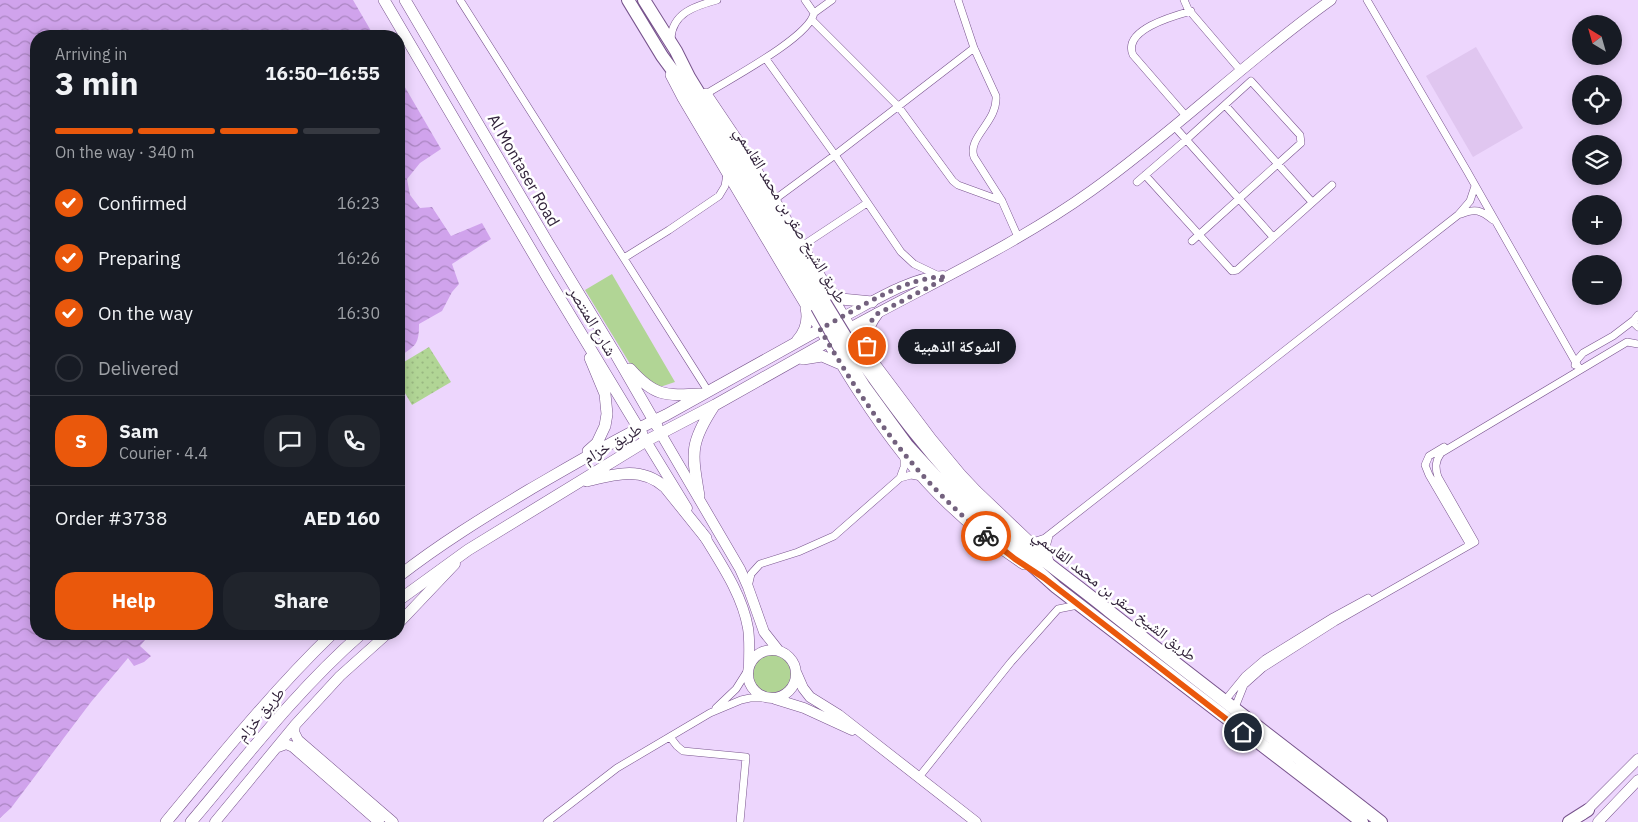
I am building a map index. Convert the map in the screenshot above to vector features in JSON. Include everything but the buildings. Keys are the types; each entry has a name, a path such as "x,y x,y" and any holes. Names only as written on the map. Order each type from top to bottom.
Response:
{"highway":[{"name":"طريق الشيخ صقر بن محمد القاسمي","path":"628,0 821,305 846,347 869,394 907,445 951,492 1044,578 1362,822"},
{"name":"طريق الشيخ صقر بن محمد القاسمي","path":"644,0 775,217 821,305"},
{"name":"طريق الشيخ صقر بن محمد القاسمي","path":"846,347 933,455 955,480 994,518 1208,689 1381,822"},
{"path":"1569,822 1588,810"}],"main road":[{"name":"شارع المنتصر","path":"384,0 402,30"},
{"name":"Al Montaser Road","path":"405,0 548,243 616,354"},
{"name":"شارع المنتصر","path":"405,36 547,277 646,440"},
{"path":"674,48 774,200 843,317 870,358 951,463 976,491 1054,566"},
{"path":"662,56 683,98 725,169 820,329 879,422 904,456 941,496 1015,559 1044,578"},
{"path":"828,290 841,299 872,302"},
{"path":"790,346 798,340 805,328 807,311 804,301"},
{"path":"870,358 866,338 867,331 869,324 877,314"},
{"name":"طريق خزام","path":"405,571 427,554 485,516 571,466 843,317"},
{"path":"571,466 597,443 605,426 607,414 606,394 575,322"},
{"name":"طريق خزام","path":"405,595 468,550 646,440 715,405 850,328"},
{"name":"شارع المنتصر","path":"616,354 661,434"},
{"path":"616,354 643,384 660,392 678,395 706,392"},
{"path":"792,362 822,356 843,365"},
{"path":"698,496 693,450 700,430 715,405"},
{"path":"576,484 618,473 632,472 647,476 665,487 706,538"},
{"path":"405,592 432,568 432,562 427,554"},
{"name":"طريق خزام","path":"166,822 268,699 326,640"},
{"name":"طريق خزام","path":"191,822 286,708 314,678 355,640"}],"street":[{"path":"460,0 624,258 706,392"},
{"path":"674,48 671,33 674,23 680,16 692,7 717,0"},
{"path":"805,0 814,13"},
{"path":"706,94 766,59 806,27 812,20 814,13 832,0"},
{"path":"958,0 974,48 996,96 994,112 973,144 972,151 1002,201 1018,237"},
{"path":"1184,0 1186,6 1241,71"},
{"path":"850,328 931,286 943,276 1018,237 1092,191 1331,0"},
{"path":"1367,0 1578,367"},
{"path":"1186,116 1133,56 1130,46 1135,37 1147,29 1164,20 1191,12"},
{"path":"812,20 898,106 958,185 1002,201"},
{"path":"657,21 674,23"},
{"path":"774,200 974,48"},
{"path":"766,59 905,256 914,264 943,276"},
{"path":"1137,182 1251,81 1300,134 1301,143 1192,241"},
{"path":"1225,105 1312,202"},
{"path":"1174,126 1272,237"},
{"path":"624,258 719,196 727,180 725,169"},
{"path":"1145,175 1232,271 1237,270 1332,185"},
{"path":"1027,539 1036,541 1049,536 1084,506 1458,215 1470,201 1475,186"},
{"path":"802,246 867,203"},
{"path":"1458,215 1471,210 1477,210 1484,212 1497,224"},
{"path":"843,317 908,285 943,276"},
{"path":"1470,542 1438,477 1436,470 1441,453 1578,367 1583,353 1637,321"},
{"path":"1470,542 1429,475 1425,465 1429,456 1572,370 1627,342 1638,344"},
{"name":"شارع المنتصر","path":"661,434 698,496 748,587 764,632 779,651"},
{"name":"شارع المنتصر","path":"646,440 739,596 748,627 750,642 748,668"},
{"path":"900,478 904,467 904,456"},
{"path":"748,587 752,574 760,564 798,552 834,536 900,478 911,475 924,477"},
{"path":"1049,536 1046,547 1054,566"},
{"path":"1227,698 1250,670 1272,655 1333,617 1470,542"},
{"path":"1236,705 1244,686 1263,668 1335,622 1470,542"},
{"path":"405,617 468,550"},
{"path":"1056,587 1059,596 1058,609"},
{"path":"919,777 1011,662 1058,609 1079,605"},
{"path":"215,822 295,725 340,676 380,640"},
{"path":"710,713 736,689 756,655 763,651 779,651 791,659 802,688 810,697 839,715 871,739 976,822"},
{"path":"748,668 749,684 753,690 771,699 804,708 871,739"},
{"path":"546,822 617,768 710,713 750,698 771,699 782,697 793,687 796,672"},
{"path":"295,725 294,732 298,740 393,822"},
{"path":"670,737 683,751 746,757 740,822"},
{"path":"278,747 286,744 293,747 379,822"},
{"path":"1573,822 1588,810 1638,759"},
{"path":"1598,822 1638,780"}],"shaded area":[{"path":"1476,47 1523,128 1473,157 1426,76"}],"green space":[{"path":"612,274 675,382 660,387 635,372 585,290"},
{"path":"429,347 451,382 412,405 405,393 405,361"},
{"path":"772,655 786,660 791,674 786,688 772,693 758,688 753,674 758,660"}],"water":[{"path":"0,0 353,0 370,30 30,30 30,640 145,640 140,646 151,656 144,662 134,666 128,658 91,702 11,808 0,818"},
{"path":"405,87 441,149 420,163 407,179 410,195 420,208 432,207 451,236 482,223 491,239 452,264 459,284 452,292 442,311 419,324 417,341 405,353"}],"way so far":[{"path":"867,346 866,338 869,324 877,314 946,277 940,276 902,287 820,329 879,422 904,456 941,496 986,536"}],"place":[{"name":"الشوكة الذهبية","path":"867,346"}],"route":[{"path":"986,536 1015,559 1044,578 1243,732"}]}
